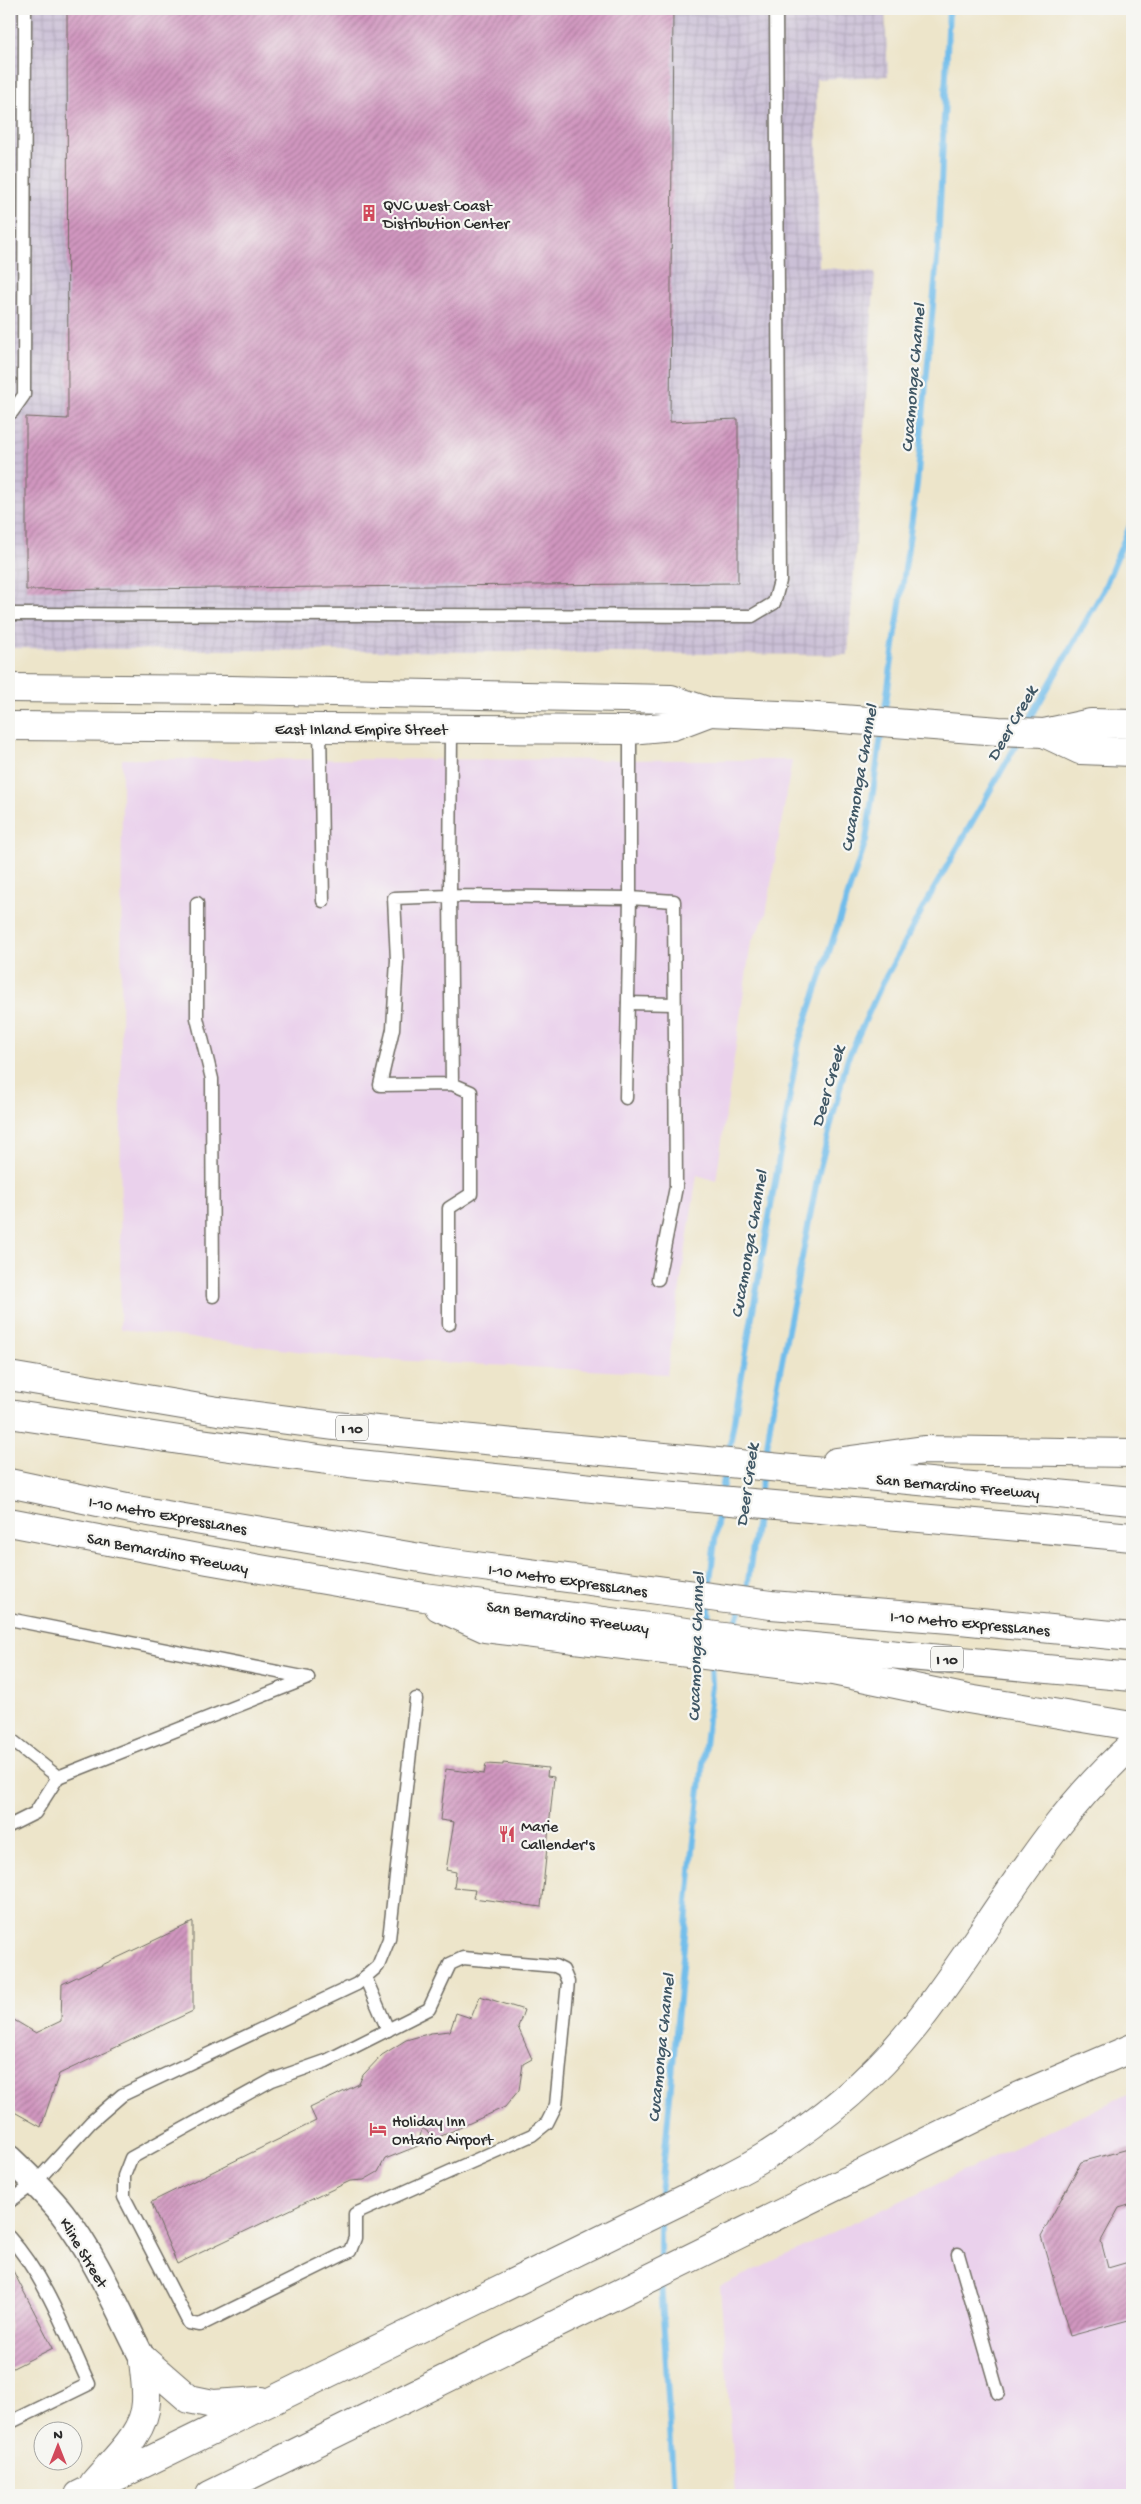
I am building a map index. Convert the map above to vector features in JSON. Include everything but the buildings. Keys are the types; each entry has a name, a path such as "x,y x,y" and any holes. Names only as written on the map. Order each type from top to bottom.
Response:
{"main road":[{"name":"East Inland Empire Street","path":"9,688 270,690 671,699 710,712 1044,733"},
{"name":"East Inland Empire Street","path":"9,726 630,730 673,726 710,712"},
{"path":"1044,733 1091,724 1132,724"},
{"path":"1044,733 1080,750 1132,752"},
{"name":"San Bernardino Freeway","path":"9,1376 218,1411 335,1426 1132,1501"},
{"path":"9,1414 186,1441 349,1462 783,1506 1132,1538"},
{"path":"790,1469 924,1450 1132,1453"},
{"name":"I-10 Metro ExpressLanes","path":"9,1483 131,1509 438,1561 771,1606 950,1619 1132,1637"},
{"name":"San Bernardino Freeway","path":"9,1522 208,1560 675,1642 762,1652 1132,1677"},
{"path":"762,1652 833,1671 968,1699 1132,1726"},
{"path":"83,2493 402,2339 703,2190 790,2141 850,2094 913,2028 1056,1826 1132,1746"},
{"path":"210,2495 1015,2098 1132,2048"},
{"path":"143,2359 189,2399 213,2404 273,2400"},
{"path":"83,2493 136,2434 143,2419 146,2403 143,2359"}],"street":[{"name":"Kline Street","path":"9,2158 36,2183 62,2213 91,2256 143,2359"}],"lane":[{"path":"9,413 12,412 24,396 25,9"},
{"path":"9,614 752,616 774,603 780,581 776,9"},
{"path":"320,728 323,901"},
{"path":"451,729 452,1084"},
{"path":"626,1098 630,898 630,730"},
{"path":"449,1324 449,1208 471,1194 471,1092 452,1084 380,1085 393,1029 397,960 394,898 450,896 630,898 674,901 676,1187 658,1279"},
{"path":"197,903 197,1018 212,1079 213,1296"},
{"path":"628,1003 674,1004"},
{"path":"9,1621 308,1678 58,1777 35,1813 9,1826"},
{"path":"9,2202 36,2183 91,2122 122,2095 357,1984 378,1966 388,1939 416,1699"},
{"path":"9,1738 58,1777"},
{"path":"463,1958 555,1966 563,1970 568,1982 556,2105 547,2123 532,2135 354,2214 354,2238 350,2251 200,2325 189,2323 124,2197 124,2176 130,2158 272,2080 326,2061 388,2030 429,2009 450,1964 463,1958"},
{"path":"365,1977 388,2030"},
{"path":"9,2238 23,2254 40,2281 89,2384 9,2423"},
{"path":"958,2254 998,2393"}],"shaded area":[{"name":"QVC West Coast Distribution Center","path":"9,9 885,9 888,76 816,79 819,267 875,273 848,655 9,648"},
{"path":"122,759 792,760 766,915 751,943 716,1181 697,1175 667,1374 353,1358 120,1329"},
{"path":"1132,2092 1132,2495 736,2495 720,2286"}],"waterway":[{"name":"Cucamonga Channel","path":"884,716 917,484 938,248 949,9"},
{"name":"Deer Creek","path":"1027,724 1103,591 1132,521"},
{"name":"Cucamonga Channel","path":"728,1456 799,1042 866,840 882,729"},
{"name":"Deer Creek","path":"765,1460 771,1418 817,1180 847,1060 882,984 1019,740"},
{"name":"Cucamonga Channel","path":"721,1495 726,1468"},
{"name":"Deer Creek","path":"759,1497 763,1473"},
{"name":"Cucamonga Channel","path":"709,1589 719,1507"},
{"name":"Deer Creek","path":"746,1596 758,1510"},
{"name":"Cucamonga Channel","path":"709,1604 710,1629"},
{"name":"Deer Creek","path":"733,1632 741,1608"},
{"name":"Cucamonga Channel","path":"660,2204 693,1849 712,1685 711,1662"},
{"name":"Cucamonga Channel","path":"660,2219 660,2264"},
{"name":"Cucamonga Channel","path":"661,2281 674,2495"}],"place":[{"name":"QVC West Coast Distribution Center","path":"369,213"},
{"name":"Marie Callender's","path":"507,1834"},
{"name":"Holiday Inn Ontario Airport","path":"378,2129"}]}
